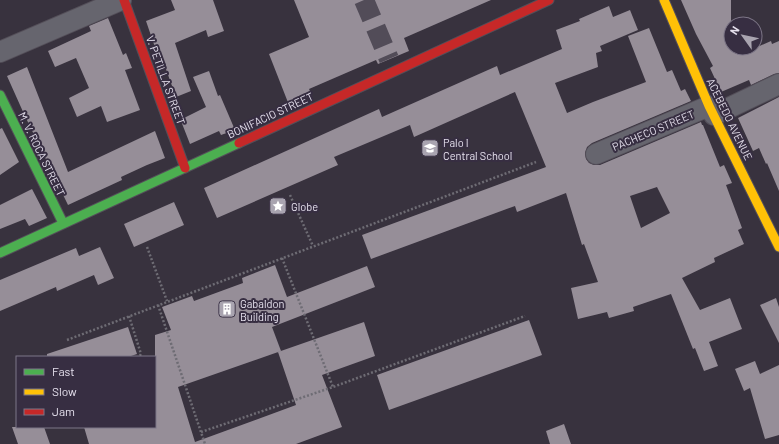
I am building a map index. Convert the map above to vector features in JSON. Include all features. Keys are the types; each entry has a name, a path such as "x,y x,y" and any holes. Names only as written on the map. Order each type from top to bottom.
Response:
{"street":[{"path":"0,52 122,0"},
{"name":"V. PETILLA STREET","path":"122,0 185,168"},
{"name":"BONIFACIO STREET","path":"0,253 185,168 392,65 549,0"},
{"name":"ACEBEDO AVENUE","path":"664,0 711,110 779,247"},
{"name":"PACHECO STREET","path":"596,154 779,84"},
{"name":"M. V. ROCA STREET","path":"0,95 63,223"}],"path":[{"path":"67,340 536,162"},
{"path":"290,195 313,246"},
{"path":"148,247 167,302"},
{"path":"282,258 333,387"},
{"path":"158,305 205,444"},
{"path":"129,316 140,356"},
{"path":"201,432 333,387 524,316"}],"building":[{"path":"171,0 213,0 224,31 208,37 206,30 175,43 191,91 176,97 163,61 160,62 146,21 175,10"},
{"path":"294,0 491,0 404,38 409,51 378,64 376,60 309,89 312,95 289,105 269,54 309,37"},
{"path":"681,0 731,0 731,16 723,16 723,56 763,56 763,44 771,41 772,44 779,41 779,73 751,85 749,80 721,92 710,68 713,66 696,34"},
{"path":"609,6 613,17 630,10 638,30 600,46 602,51 596,53 598,67 555,83 567,113 646,82 628,36 649,28 667,72 672,70 681,91 685,89 691,101 592,143 587,147 585,153 586,159 589,163 600,165 701,122 720,167 724,165 732,183 726,185 742,228 738,230 744,244 714,258 715,262 682,278 700,310 730,298 742,329 709,342 718,366 704,371 695,348 693,349 671,294 633,307 634,311 609,318 607,312 578,319 571,288 598,282 584,244 582,245 566,193 517,212 515,206 371,259 362,235 546,167 515,92 414,137 410,125 334,157 338,165 217,218 204,188 379,109 382,117 497,66 500,75 562,49 556,30 580,21 579,19","holes":["657,187 670,213 641,228 630,196"]},
{"path":"108,18 123,55 126,53 132,68 125,70 140,110 107,122 101,106 77,117 69,98 89,88 76,58 55,67 48,51 91,31 89,26"},
{"path":"27,67 68,172 155,131 165,158 121,177 122,180 68,205 7,76"},
{"path":"209,71 218,96 220,95 235,130 221,135 219,131 190,144 181,121 206,107 193,77"},
{"path":"779,97 779,191 759,148 753,151 738,118"},
{"path":"2,128 19,162 0,175 0,129"},
{"path":"32,189 47,218 29,226 25,219 0,229 0,205"},
{"path":"174,202 184,225 134,247 124,224"},
{"path":"100,247 114,278 98,285 94,275 57,291 56,287 0,311 0,280 76,248 79,256"},
{"path":"275,265 287,297 367,266 375,287 272,327 281,351 364,322 375,356 322,375 342,427 296,444 89,444 84,428 156,428 155,335 171,330 162,307 192,296 194,301 243,283 242,278","holes":["278,352 296,405 195,442 178,387"]},
{"path":"776,298 779,307 779,343 760,305"},
{"path":"529,320 542,355 389,410 377,375"},
{"path":"128,327 137,354 131,356 47,356 47,354"},
{"path":"755,361 760,374 779,365 779,435 765,439 750,388 744,391 735,369"},
{"path":"564,424 571,444 550,444 546,431"},
{"path":"12,427 44,428 50,444 18,444"}],"tunnel":[{"path":"364,0 389,59"}],"traffic: fast":[{"path":"0,95 63,223"},
{"path":"0,253 239,143"}],"traffic: slow":[{"path":"664,0 709,106 779,247"}],"traffic: jam":[{"path":"124,0 185,168"},
{"path":"239,143 549,0"}],"place":[{"name":"Palo I Central School","path":"430,148"},
{"name":"Globe","path":"278,206"},
{"name":"Gabaldon Building","path":"227,309"}]}
